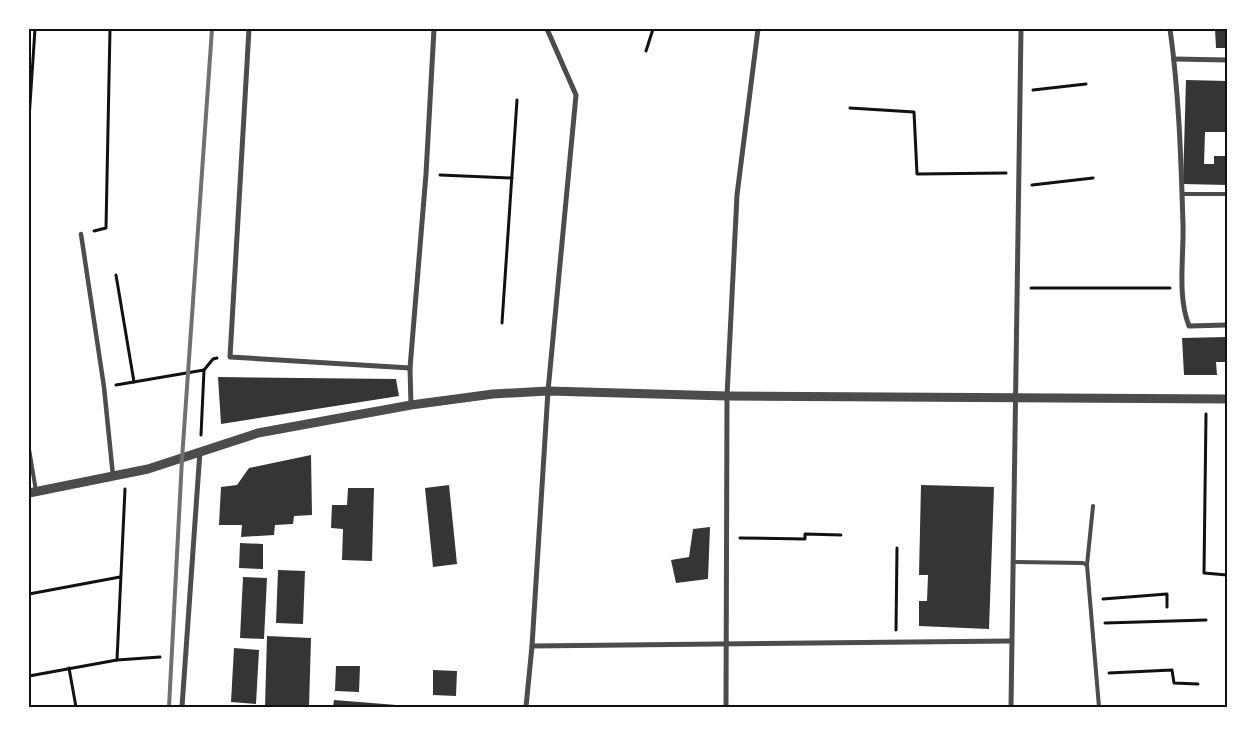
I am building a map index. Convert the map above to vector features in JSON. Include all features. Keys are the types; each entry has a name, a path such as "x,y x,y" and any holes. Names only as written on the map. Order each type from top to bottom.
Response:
{"street":[{"path":"249,29 230,357 410,368"},
{"path":"411,405 410,368 426,174 434,29"},
{"path":"526,707 532,646 548,391 576,95 547,29"},
{"path":"726,707 727,396 737,195 758,29"},
{"path":"1011,707 1021,29"},
{"path":"1170,29 1174,59 1182,194 1183,288 1189,326 1227,325"},
{"path":"1174,59 1227,60"},
{"path":"81,234 104,387 113,476"},
{"path":"33,492 167,464 200,451 258,433 411,405 493,394 548,391 727,396 1227,399"},
{"path":"182,707 200,451"},
{"path":"532,646 1011,640"}],"lane":[{"path":"1182,194 1227,194"},
{"path":"29,450 33,492"},
{"path":"1093,506 1087,565 1099,707"},
{"path":"1013,562 1082,563 1087,565"}],"path":[{"path":"29,119 35,29"},
{"path":"106,228 110,29"},
{"path":"646,51 654,29"},
{"path":"1020,91 1086,84"},
{"path":"502,323 518,100"},
{"path":"850,108 914,112 917,174 1019,173"},
{"path":"426,174 512,178"},
{"path":"1019,186 1093,178"},
{"path":"116,275 134,382"},
{"path":"1018,288 1183,288"},
{"path":"104,387 204,370 200,451"},
{"path":"1206,419 1204,573 1227,576"},
{"path":"117,660 126,474"},
{"path":"726,538 805,539 805,534 841,535"},
{"path":"896,642 897,548"},
{"path":"29,594 120,577"},
{"path":"1090,600 1167,594 1167,607"},
{"path":"1092,624 1206,620"},
{"path":"29,676 117,660 160,657"},
{"path":"69,668 76,707"},
{"path":"1096,674 1172,670 1174,683 1198,684"}],"building":[{"path":"1215,29 1227,29 1227,48 1216,48"},
{"path":"1186,80 1227,81 1227,132 1205,132 1204,164 1214,164 1214,156 1227,156 1227,185 1183,184"},
{"path":"1227,337 1227,362 1216,362 1217,375 1184,375 1182,338"},
{"path":"218,377 396,379 399,396 221,424"},
{"path":"311,455 312,515 294,516 293,524 275,525 274,535 241,537 242,525 219,525 221,487 237,485 249,468"},
{"path":"449,485 457,564 433,567 425,488"},
{"path":"921,485 994,487 989,629 919,626 919,601 927,601 928,575 919,575"},
{"path":"348,488 374,488 372,561 342,560 343,529 331,528 332,505 347,505"},
{"path":"710,527 708,579 676,583 671,560 689,557 693,529"},
{"path":"240,543 263,544 263,569 239,568"},
{"path":"278,570 305,571 303,624 276,623"},
{"path":"243,577 267,578 264,639 240,638"},
{"path":"267,636 311,638 309,707 265,707"},
{"path":"234,648 259,650 256,704 231,702"},
{"path":"336,666 360,666 359,692 335,691"},
{"path":"433,670 457,671 456,696 433,695"},
{"path":"334,700 409,706 409,707 333,707"}],"railway":[{"path":"169,707 182,459 212,29"}]}
